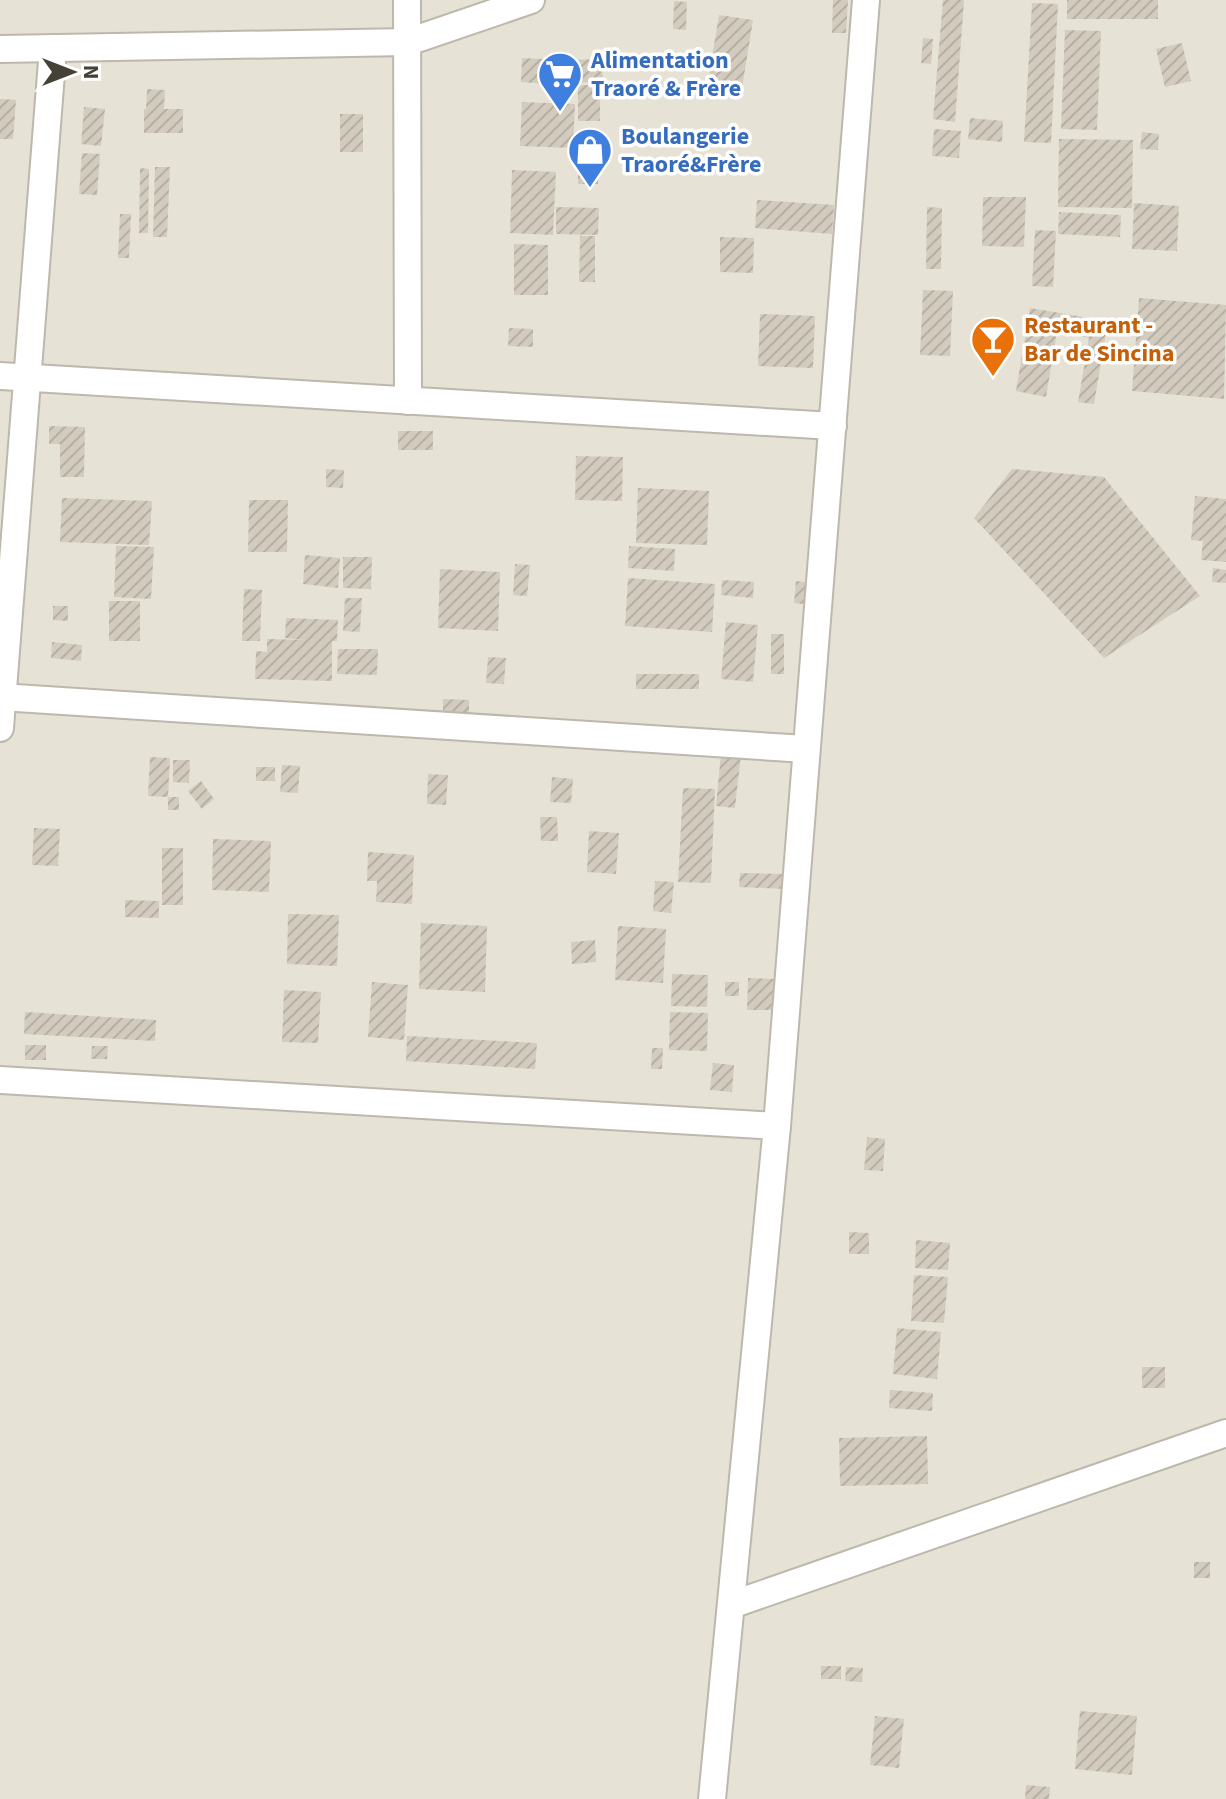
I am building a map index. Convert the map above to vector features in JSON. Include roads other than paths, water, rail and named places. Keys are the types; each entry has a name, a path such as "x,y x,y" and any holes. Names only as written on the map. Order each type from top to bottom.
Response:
{"street":[{"path":"407,0 408,401"},
{"path":"0,49 408,42 531,0"},
{"path":"712,1799 777,1126 866,0"},
{"path":"0,728 53,48"},
{"path":"0,376 833,426"},
{"path":"1,698 806,749"},
{"path":"0,1080 777,1126"},
{"path":"731,1605 1226,1433"}],"place":[{"name":"Alimentation Traoré & Frère","path":"560,113"},
{"name":"Boulangerie Traoré&Frère","path":"590,189"},
{"name":"Restaurant - Bar de Sincina","path":"993,378"}]}
